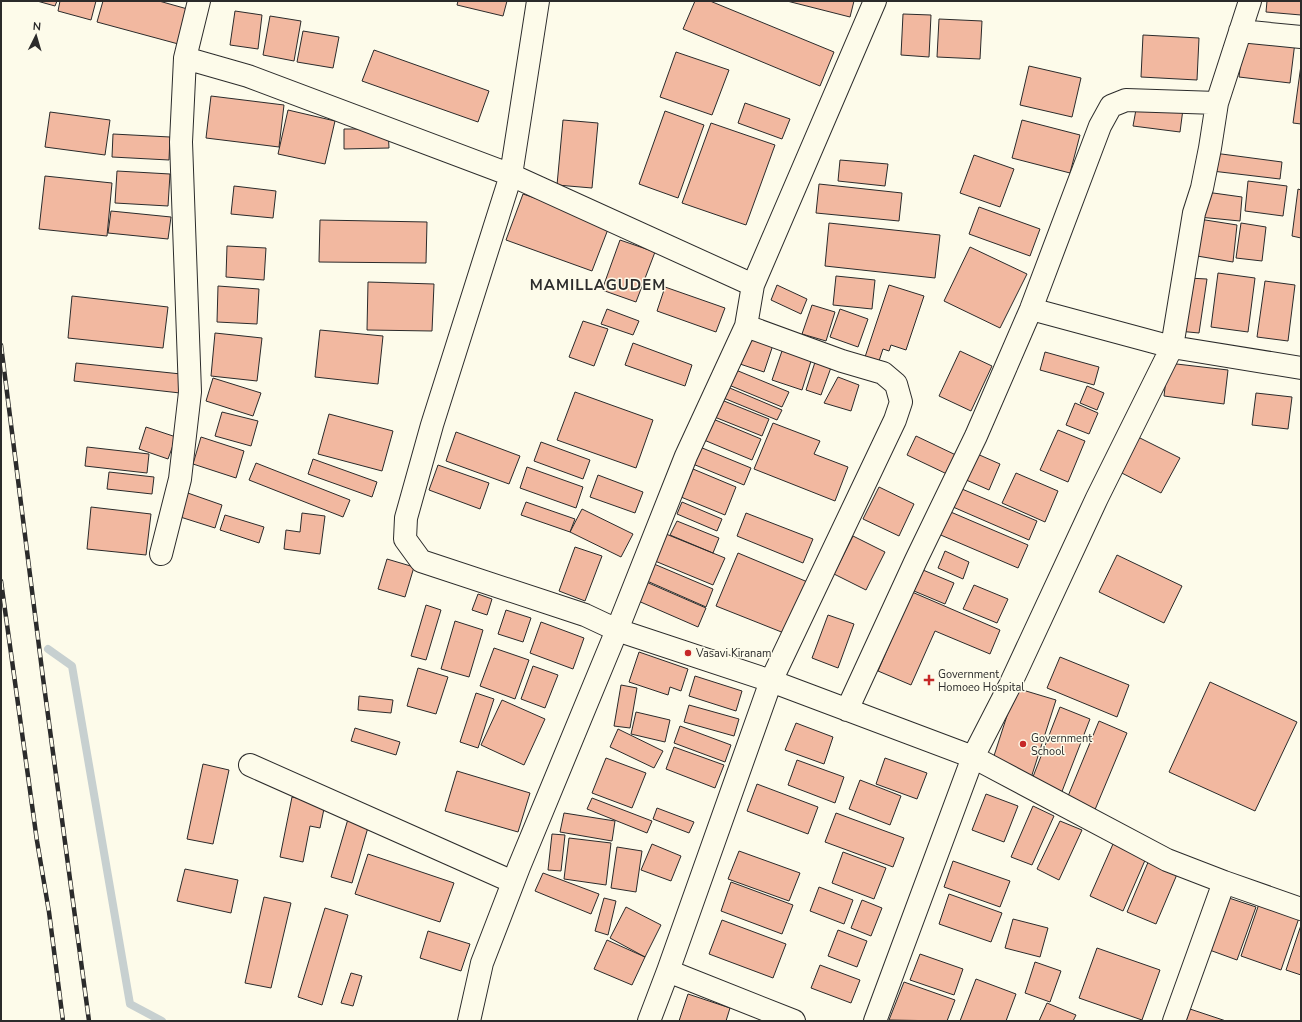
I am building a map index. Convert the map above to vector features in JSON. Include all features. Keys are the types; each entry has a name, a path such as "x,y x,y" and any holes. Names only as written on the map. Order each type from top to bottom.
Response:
{"street":[{"path":"161,554 180,479 190,392 181,142 185,58 198,1"},
{"path":"538,1 511,176 432,425 406,518 405,539 421,561 585,615 617,630 771,682 974,756 1167,860 1301,909"},
{"path":"470,1021 482,963 513,882 617,630 686,456 746,326 753,285 875,1"},
{"path":"875,1021 974,756 1010,685 1097,498 1172,347 1194,213 1202,188 1217,103 1250,1"},
{"path":"1240,31 1301,37"},
{"path":"185,58 248,76 323,103 511,176 753,285"},
{"path":"847,710 916,560 976,436 1031,308 1100,126 1111,106 1126,100 1217,103"},
{"path":"1031,308 1172,347 1301,368"},
{"path":"649,1021 771,682 895,420 901,402 896,384 883,373 842,361 746,326"},
{"path":"250,765 513,882"},
{"path":"1174,1021 1224,882"},
{"path":"668,971 794,1021"}],"building":[{"path":"37,1 57,1 55,6"},
{"path":"60,1 96,1 91,20 58,11"},
{"path":"103,1 159,1 191,10 182,45 97,22"},
{"path":"458,1 507,1 503,16 457,5"},
{"path":"695,1 710,1 834,52 820,86 683,29"},
{"path":"787,1 854,1 850,17"},
{"path":"1267,1 1301,1 1301,15 1266,12"},
{"path":"235,11 262,15 258,49 230,45"},
{"path":"903,14 931,15 929,57 901,55"},
{"path":"270,16 301,21 294,61 263,55"},
{"path":"939,19 982,21 980,59 937,57"},
{"path":"303,31 339,37 333,68 297,62"},
{"path":"1143,35 1199,38 1197,80 1141,77"},
{"path":"1244,36 1295,42 1290,83 1239,77"},
{"path":"374,50 489,91 478,122 362,81"},
{"path":"676,52 729,70 712,115 660,97"},
{"path":"1301,65 1301,124 1293,123"},
{"path":"1029,66 1081,78 1072,117 1020,105"},
{"path":"211,96 284,105 279,147 206,138"},
{"path":"745,103 790,119 782,139 738,123"},
{"path":"1137,104 1183,109 1180,132 1133,126"},
{"path":"288,110 335,121 325,164 278,154"},
{"path":"665,111 704,125 678,198 639,184"},
{"path":"50,112 110,120 105,155 45,147"},
{"path":"563,120 598,123 592,188 557,185"},
{"path":"1022,120 1080,135 1070,173 1012,158"},
{"path":"711,123 775,145 746,225 682,203"},
{"path":"344,129 388,129 389,148 344,149"},
{"path":"113,134 170,137 169,160 112,157"},
{"path":"1214,153 1282,162 1280,179 1212,171"},
{"path":"974,155 1014,169 1000,207 960,193"},
{"path":"840,160 888,164 885,186 838,181"},
{"path":"117,171 170,174 168,206 115,203"},
{"path":"45,176 112,183 107,236 39,229"},
{"path":"1248,181 1287,186 1283,216 1245,211"},
{"path":"819,184 902,193 899,221 816,213"},
{"path":"234,186 276,191 273,218 231,214"},
{"path":"1298,189 1301,190 1301,238 1292,236"},
{"path":"1206,192 1242,197 1240,221 1199,217"},
{"path":"523,194 610,224 592,271 506,240"},
{"path":"979,207 1040,229 1030,256 969,234"},
{"path":"111,211 171,217 168,239 108,233"},
{"path":"1199,219 1237,225 1233,262 1191,255"},
{"path":"320,220 427,222 426,263 319,262"},
{"path":"829,223 940,235 935,278 825,266"},
{"path":"1241,223 1266,227 1262,261 1236,258"},
{"path":"620,240 655,252 636,302 602,290"},
{"path":"227,246 266,248 264,280 226,277"},
{"path":"970,247 1027,274 1000,328 944,301"},
{"path":"1218,273 1255,278 1248,332 1211,327"},
{"path":"836,276 875,280 872,309 833,305"},
{"path":"1188,278 1207,279 1199,333 1178,331"},
{"path":"1265,281 1295,285 1288,341 1257,337"},
{"path":"368,282 434,284 432,331 367,330"},
{"path":"777,285 807,299 801,314 771,300"},
{"path":"889,285 924,296 906,350 891,345 889,351 883,349 879,361 865,357"},
{"path":"218,286 259,289 257,324 217,322"},
{"path":"665,287 725,308 716,332 657,311"},
{"path":"72,296 168,307 163,348 68,338"},
{"path":"812,305 835,312 826,341 802,334"},
{"path":"607,309 639,321 633,335 601,324"},
{"path":"840,309 868,319 858,347 830,337"},
{"path":"583,321 608,329 594,366 569,357"},
{"path":"320,330 383,336 378,384 315,377"},
{"path":"215,333 262,338 257,381 211,376"},
{"path":"750,334 774,342 764,372 740,364"},
{"path":"633,343 692,365 685,386 625,365"},
{"path":"783,348 812,358 802,390 772,380"},
{"path":"960,351 992,366 971,411 939,396"},
{"path":"1045,352 1099,367 1094,385 1040,370"},
{"path":"817,356 833,362 821,395 806,390"},
{"path":"76,363 181,374 180,393 74,381"},
{"path":"1168,363 1228,370 1224,404 1164,396"},
{"path":"731,368 789,392 782,407 724,383"},
{"path":"838,377 859,385 851,411 824,403"},
{"path":"213,378 261,393 253,416 206,401"},
{"path":"725,386 782,410 777,420 721,397"},
{"path":"1087,386 1104,393 1097,410 1080,403"},
{"path":"575,392 653,420 636,468 557,440"},
{"path":"1256,393 1292,397 1288,429 1252,425"},
{"path":"719,399 769,419 762,436 712,416"},
{"path":"1075,403 1098,413 1089,434 1066,425"},
{"path":"222,412 258,421 251,446 215,436"},
{"path":"329,414 393,431 382,471 318,454"},
{"path":"713,419 761,439 752,460 704,440"},
{"path":"773,423 820,441 814,454 848,467 835,501 754,469"},
{"path":"146,427 176,437 168,459 139,449"},
{"path":"1058,430 1085,441 1068,482 1040,470"},
{"path":"456,432 520,456 509,484 446,461"},
{"path":"1132,434 1180,458 1161,493 1114,469"},
{"path":"916,436 958,456 949,475 907,455"},
{"path":"201,437 244,451 236,478 193,464"},
{"path":"541,442 590,460 583,479 534,461"},
{"path":"695,445 751,468 744,485 688,462"},
{"path":"87,447 149,454 147,473 85,466"},
{"path":"975,453 1000,464 989,490 964,479"},
{"path":"313,459 377,482 372,497 308,474"},
{"path":"256,463 350,500 343,517 249,480"},
{"path":"438,465 489,483 480,509 429,490"},
{"path":"527,467 583,487 576,508 520,488"},
{"path":"693,469 736,487 725,515 681,497"},
{"path":"109,472 154,477 152,494 107,489"},
{"path":"1016,473 1058,491 1045,522 1002,503"},
{"path":"598,475 643,492 635,513 590,497"},
{"path":"879,487 914,504 899,536 863,519"},
{"path":"962,489 1037,521 1029,540 953,507"},
{"path":"182,491 222,505 215,528 174,515"},
{"path":"526,502 575,519 570,532 521,515"},
{"path":"682,502 722,519 717,531 677,514"},
{"path":"91,507 151,514 146,555 87,549"},
{"path":"582,509 633,534 621,557 570,532"},
{"path":"946,510 1028,545 1018,568 936,533"},
{"path":"302,513 325,516 320,554 284,549 286,530 300,532"},
{"path":"746,513 813,539 803,563 737,536"},
{"path":"225,515 264,527 259,543 220,530"},
{"path":"677,521 719,538 713,553 670,535"},
{"path":"666,534 725,558 713,585 655,561"},
{"path":"853,536 885,552 866,590 834,574"},
{"path":"575,547 602,556 585,601 559,591"},
{"path":"945,551 969,562 963,579 938,568"},
{"path":"738,553 810,583 789,635 716,606"},
{"path":"1117,555 1182,586 1164,623 1099,592"},
{"path":"387,559 414,567 405,597 378,589"},
{"path":"654,564 713,589 706,607 647,581"},
{"path":"923,570 954,583 945,604 914,591"},
{"path":"644,581 706,608 698,627 636,600"},
{"path":"974,585 1008,599 997,623 963,609"},
{"path":"912,592 1000,630 990,654 935,631 911,685 878,671"},
{"path":"478,594 492,599 487,615 472,610"},
{"path":"426,605 441,610 426,660 411,656"},
{"path":"506,610 531,618 523,642 498,634"},
{"path":"828,615 854,624 838,668 812,658"},
{"path":"455,621 483,630 469,677 441,669"},
{"path":"541,622 584,638 573,669 530,653"},
{"path":"494,648 529,660 515,699 480,686"},
{"path":"639,652 688,669 681,691 670,687 668,695 629,682"},
{"path":"1060,657 1129,685 1117,717 1047,688"},
{"path":"533,666 558,675 545,708 521,699"},
{"path":"418,668 448,677 436,714 407,706"},
{"path":"695,676 742,691 736,711 689,696"},
{"path":"1210,682 1297,722 1255,811 1169,772"},
{"path":"621,685 637,688 630,728 614,726"},
{"path":"1016,688 1056,700 1031,778 991,765"},
{"path":"476,693 494,699 478,748 460,742"},
{"path":"359,696 393,700 391,713 358,710"},
{"path":"502,700 545,719 524,765 481,745"},
{"path":"689,705 739,719 734,736 684,722"},
{"path":"1060,707 1090,719 1061,794 1031,782"},
{"path":"636,712 670,720 665,742 631,734"},
{"path":"1099,721 1127,733 1094,812 1066,801"},
{"path":"796,723 833,737 824,764 785,750"},
{"path":"680,726 731,745 725,762 674,743"},
{"path":"355,728 400,742 396,755 351,741"},
{"path":"618,729 663,751 654,768 610,747"},
{"path":"674,747 724,765 715,788 666,769"},
{"path":"606,758 646,773 632,808 592,793"},
{"path":"885,758 927,773 917,799 876,784"},
{"path":"797,760 844,777 835,803 788,785"},
{"path":"203,764 229,770 213,844 187,839"},
{"path":"457,771 530,793 518,832 445,811"},
{"path":"860,780 901,796 890,825 849,809"},
{"path":"757,784 818,807 808,834 747,811"},
{"path":"986,794 1018,806 1004,842 972,830"},
{"path":"292,797 325,804 320,828 310,826 303,862 280,857"},
{"path":"592,798 652,821 647,833 587,809"},
{"path":"1033,806 1054,816 1032,865 1011,857"},
{"path":"657,808 694,822 689,833 653,819"},
{"path":"564,813 615,821 612,841 560,832"},
{"path":"836,813 904,838 893,867 825,842"},
{"path":"348,819 369,824 352,883 331,877"},
{"path":"1060,821 1082,830 1059,880 1037,869"},
{"path":"552,834 565,835 561,871 548,870"},
{"path":"569,838 611,843 606,885 564,879"},
{"path":"652,844 681,856 671,881 641,870"},
{"path":"1113,844 1146,858 1123,911 1090,896"},
{"path":"617,847 642,851 636,892 611,888"},
{"path":"739,851 800,873 789,901 728,879"},
{"path":"843,852 886,868 874,899 832,883"},
{"path":"368,854 454,883 440,922 355,894"},
{"path":"1149,860 1178,872 1156,924 1127,912"},
{"path":"953,861 1010,881 1000,907 944,887"},
{"path":"185,869 238,880 231,913 177,901"},
{"path":"543,873 599,894 591,914 535,891"},
{"path":"731,882 793,905 782,934 721,911"},
{"path":"819,887 853,900 844,924 810,911"},
{"path":"949,894 1002,913 991,942 939,924"},
{"path":"1223,896 1256,907 1237,960 1204,948"},
{"path":"264,897 291,903 271,988 245,983"},
{"path":"604,898 616,901 608,935 595,931"},
{"path":"862,900 882,908 871,936 851,928"},
{"path":"1260,901 1300,915 1281,970 1241,956"},
{"path":"626,907 661,925 645,957 610,938"},
{"path":"325,908 348,915 322,1005 298,997"},
{"path":"1013,919 1048,928 1040,957 1005,948"},
{"path":"722,920 786,944 773,978 709,954"},
{"path":"1301,925 1301,975 1286,970"},
{"path":"838,930 867,941 857,967 828,956"},
{"path":"428,931 470,944 461,971 420,958"},
{"path":"607,940 645,957 632,985 594,969"},
{"path":"1097,948 1160,970 1142,1020 1079,998"},
{"path":"920,954 963,969 954,995 910,980"},
{"path":"1035,962 1061,971 1050,1002 1025,993"},
{"path":"820,965 860,980 851,1003 811,988"},
{"path":"351,973 362,976 353,1006 341,1003"},
{"path":"976,979 1016,994 1006,1021 960,1021"},
{"path":"904,982 955,1000 947,1021 889,1020"},
{"path":"688,994 730,1008 726,1021 679,1021"},
{"path":"1047,1003 1076,1015 1073,1021 1039,1021"},
{"path":"1190,1009 1226,1021 1186,1021"}],"waterway":[{"path":"48,649 72,666 130,1004 162,1021"}],"railway":[{"path":"1,345 43,678 89,1021"},
{"path":"1,581 37,841 49,912 63,1021"}],"place":[{"name":"Vasavi Kiranam","path":"688,653"},
{"name":"Government Homoeo Hospital","path":"929,680"},
{"name":"Government School","path":"1023,744"}],"district":[{"name":"MAMILLAGUDEM","path":"598,285"}]}
